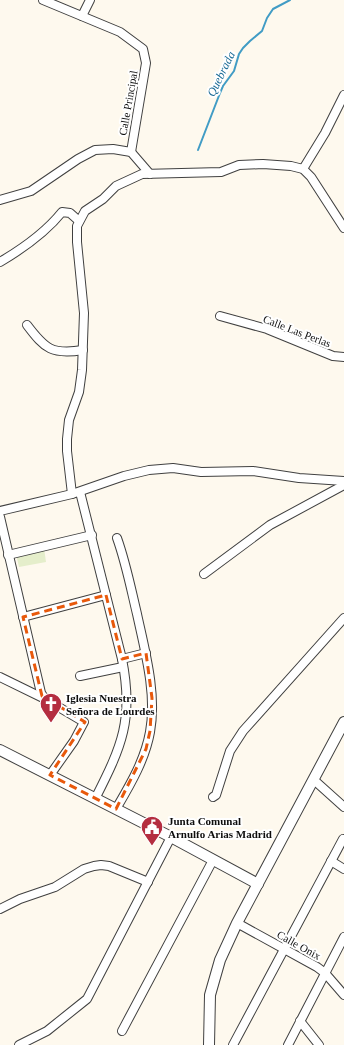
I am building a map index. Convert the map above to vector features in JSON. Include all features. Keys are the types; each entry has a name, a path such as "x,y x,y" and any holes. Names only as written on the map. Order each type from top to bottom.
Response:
{"street":[{"name":"Calle Principal","path":"44,0 120,32 143,49 146,63 131,152"},
{"path":"82,16 90,0"},
{"path":"303,169 325,133 344,95"},
{"path":"0,200 31,191 78,159 95,150 113,149 131,152 150,174"},
{"path":"72,494 67,439 69,420 79,392 82,370 84,313 77,242 77,226 85,210 103,199 116,186 142,174 221,172 240,165 262,164 291,166 303,169 311,177 344,228"},
{"path":"0,262 18,251 56,220 62,212 70,213 79,221"},
{"name":"Calle Las Perlas","path":"220,316 267,329 333,356 344,357"},
{"path":"27,324 37,338 47,347 56,351 70,352 83,350"},
{"path":"0,511 80,492 124,476 149,470 173,468 201,472 253,471 299,478 344,480"},
{"path":"204,574 270,525 344,485"},
{"path":"80,492 92,536 126,684 127,714 123,734 111,768 95,799"},
{"path":"0,517 22,617 41,693 45,699"},
{"path":"8,555 92,536"},
{"path":"116,538 124,560 146,653 152,698 150,731 146,749 137,772 116,809"},
{"path":"22,617 106,595"},
{"path":"213,797 216,795 230,751 240,736 277,692 344,618"},
{"path":"80,676 122,663 146,653"},
{"path":"0,677 45,699 84,722 74,741 50,776"},
{"path":"209,1045 209,1006 212,986 220,960 237,923 344,722"},
{"path":"0,750 171,837 258,884"},
{"path":"314,780 344,807"},
{"path":"19,1045 47,1031 86,999 171,837"},
{"path":"237,1044 284,948 343,839"},
{"path":"122,1031 213,860"},
{"path":"331,861 344,869"},
{"path":"0,909 20,899 54,886 84,869 94,866 110,866 148,882"},
{"name":"Calle Onix","path":"237,923 284,948 325,973 344,995"},
{"path":"288,1045 344,937"},
{"path":"300,1021 319,1045"}],"highlighted area":[{"path":"106,595 122,659 146,653 152,698 150,731 146,749 116,809 50,775 85,722 42,696 23,617"}],"green space":[{"path":"44,548 46,562 19,567 16,554"}],"waterway":[{"name":"Quebrada","path":"198,150 220,93 223,86 234,71 239,54 243,48 262,31 267,18 273,9 290,0"}],"place":[{"name":"Iglesia Nuestra Señora de Lourdes","path":"51,724"},
{"name":"Junta Comunal Arnulfo Arias Madrid","path":"152,846"}]}
